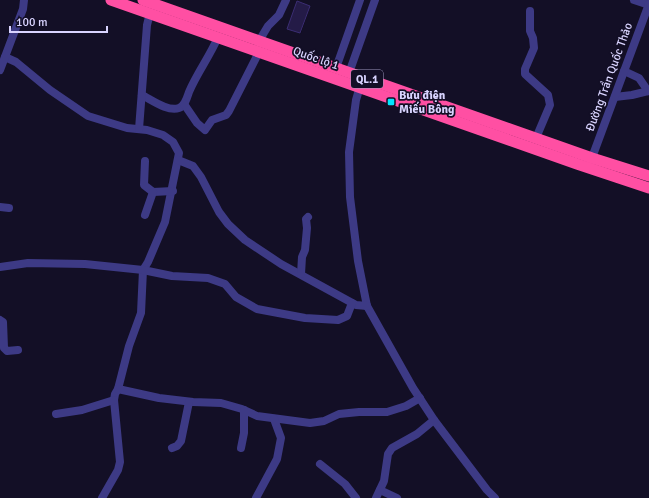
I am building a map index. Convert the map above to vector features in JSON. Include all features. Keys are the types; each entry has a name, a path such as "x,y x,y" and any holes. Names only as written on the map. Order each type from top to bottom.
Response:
{"highway":[{"name":"Quốc lộ 1","path":"111,0 218,37 336,68 349,73 361,82 536,138 649,188"},
{"name":"Quốc lộ 1","path":"143,0 259,47 591,163 649,176"}],"street":[{"path":"0,70 23,9 24,0"},
{"path":"184,104 197,123 205,130 212,120 226,115 229,112 268,26 279,15 286,0"},
{"path":"336,68 360,0"},
{"path":"349,73 375,0"},
{"path":"634,0 649,4"},
{"name":"Đường Trần Quốc Thảo","path":"591,163 649,4"},
{"path":"530,11 530,31 533,38 534,48 525,69 525,74 542,88 548,96 550,105 536,138"},
{"path":"139,129 147,25 150,13"},
{"path":"142,95 164,106 181,108 195,78 212,51 218,37"},
{"path":"5,57 16,62 50,90 88,116 127,128 147,130 163,135 173,142 179,153 166,222 143,270 141,312 129,346 118,389 115,394 114,400 120,462 118,470 102,498"},
{"path":"615,97 649,91 639,78 624,71"},
{"path":"361,82 356,100 349,152 350,197 358,261 367,306 434,420 487,490 495,498"},
{"path":"145,160 144,185 153,192 173,191"},
{"path":"178,160 193,166 201,177 219,212 228,224 245,240 281,264 356,306 367,306"},
{"path":"145,215 153,192"},
{"path":"0,207 9,208"},
{"path":"301,274 302,257 305,250 307,228 306,219 308,217"},
{"path":"0,267 28,262 86,264 143,270 172,276 208,278 225,284 236,297 257,309 305,318 338,320 347,316 352,303"},
{"path":"0,320 3,322 4,348 7,351 18,350"},
{"path":"118,389 159,398 189,402 221,403 244,410 257,416 310,423 324,421 339,414 387,412 406,406 420,398"},
{"path":"56,414 82,410 114,400"},
{"path":"172,448 177,446 181,441 189,402"},
{"path":"241,448 244,433 244,410"},
{"path":"256,498 277,459 280,438 274,419"},
{"path":"376,498 384,481 388,454 392,448 417,434 434,420"},
{"path":"320,464 345,484 356,498"},
{"path":"380,490 397,498"}],"building":[{"path":"297,1 310,6 300,33 287,29"}],"place":[{"name":"Bưu điện Miếu Bông","path":"391,102"}]}
